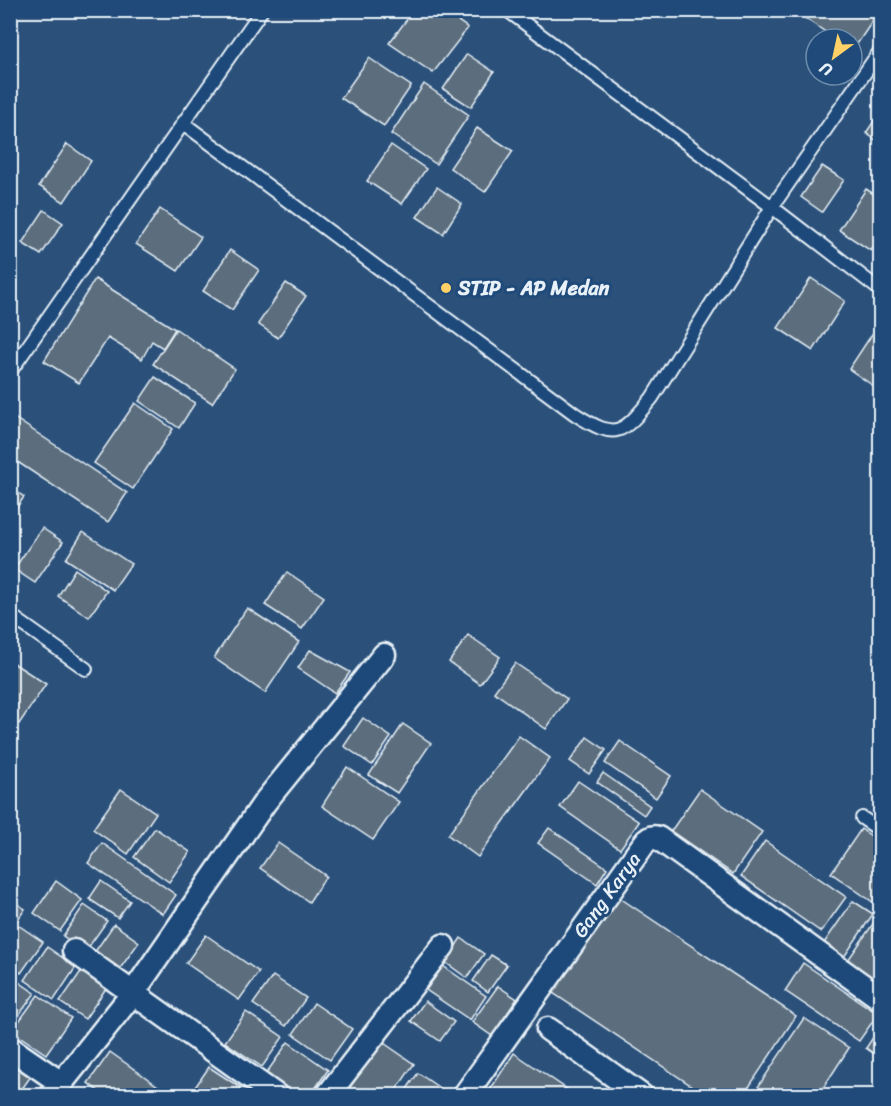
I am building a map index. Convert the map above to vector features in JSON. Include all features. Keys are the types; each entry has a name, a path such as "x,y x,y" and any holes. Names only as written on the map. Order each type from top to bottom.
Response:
{"street":[{"path":"10,1048 56,1089 134,993 264,802 384,655"},
{"name":"Gang Karya","path":"464,1095 647,840 654,837 880,998"},
{"path":"327,1095 443,946"},
{"path":"74,951 277,1095"},
{"path":"548,1029 642,1095"}],"lane":[{"path":"10,372 262,10"},
{"path":"507,10 880,290"},
{"path":"183,123 575,414 598,428 609,431 624,428 652,398 772,207 880,51"},
{"path":"10,615 86,669"},
{"path":"862,818 880,830"}],"building":[{"path":"414,10 442,10 468,28 433,73 389,43"},
{"path":"793,10 880,10 864,34 864,27 818,27"},
{"path":"467,54 494,72 471,107 443,89"},
{"path":"369,58 411,86 384,126 341,98"},
{"path":"424,84 469,115 436,164 391,134"},
{"path":"880,112 880,143 866,133"},
{"path":"477,128 513,151 485,192 450,168"},
{"path":"67,144 91,161 64,202 39,186"},
{"path":"391,145 426,169 402,204 367,181"},
{"path":"822,166 844,180 822,212 801,197"},
{"path":"437,187 462,204 443,234 417,217"},
{"path":"866,189 880,198 880,236 871,251 839,230"},
{"path":"160,209 201,237 178,271 136,244"},
{"path":"44,210 63,223 41,255 22,243"},
{"path":"230,250 259,270 232,310 203,291"},
{"path":"811,278 845,301 813,351 778,328"},
{"path":"95,279 175,329 163,348 152,341 142,359 108,338 79,383 44,361"},
{"path":"286,283 306,296 278,338 258,324"},
{"path":"880,322 880,378 875,387 849,369"},
{"path":"176,329 235,369 212,403 153,364"},
{"path":"155,377 195,403 179,428 139,401"},
{"path":"135,403 173,429 133,489 94,463"},
{"path":"10,415 127,493 108,522 10,457"},
{"path":"10,487 24,497 10,517"},
{"path":"42,528 63,542 35,583 14,569"},
{"path":"83,532 131,564 113,590 66,559"},
{"path":"75,569 107,591 89,617 58,596"},
{"path":"287,572 324,597 302,629 265,605"},
{"path":"247,608 299,642 265,693 214,658"},
{"path":"468,635 500,657 480,684 449,662"},
{"path":"310,650 350,672 335,693 298,668"},
{"path":"10,661 46,684 19,724 10,718"},
{"path":"515,663 567,699 546,729 494,692"},
{"path":"363,718 391,737 372,765 344,746"},
{"path":"403,724 431,743 397,793 369,775"},
{"path":"519,736 550,758 478,857 448,835"},
{"path":"587,737 606,750 589,774 570,761"},
{"path":"620,741 671,776 656,798 605,763"},
{"path":"347,767 399,802 373,840 322,806"},
{"path":"603,773 650,806 644,815 597,782"},
{"path":"578,781 639,822 620,849 560,807"},
{"path":"121,789 156,813 128,854 93,829"},
{"path":"700,789 762,832 733,874 671,831"},
{"path":"155,828 190,852 169,882 134,857"},
{"path":"549,828 607,868 597,884 538,843"},
{"path":"861,829 880,842 880,900 877,905 831,873"},
{"path":"765,841 846,897 821,932 741,876"},
{"path":"102,843 176,895 163,914 88,863"},
{"path":"278,843 326,876 309,902 260,868"},
{"path":"56,881 82,900 60,931 34,913"},
{"path":"101,881 130,901 118,918 89,899"},
{"path":"611,892 796,1016 743,1096 707,1096 547,989"},
{"path":"10,899 25,909 10,931"},
{"path":"853,901 873,914 844,957 824,943"},
{"path":"84,905 107,921 85,952 63,936"},
{"path":"877,918 880,920 880,987 846,963"},
{"path":"114,924 139,942 117,973 92,956"},
{"path":"18,925 43,942 21,973 10,966 10,937"},
{"path":"206,935 259,972 239,1000 186,963"},
{"path":"461,938 484,954 467,978 445,962"},
{"path":"47,947 76,967 54,1000 25,980"},
{"path":"491,955 507,965 488,992 473,981"},
{"path":"803,963 878,1014 859,1041 785,991"},
{"path":"443,966 486,996 470,1020 426,990"},
{"path":"82,970 107,987 85,1019 60,1002"},
{"path":"10,976 35,993 14,1022 10,1020"},
{"path":"273,976 306,998 286,1026 253,1004"},
{"path":"498,986 517,999 492,1036 472,1022"},
{"path":"38,995 71,1018 46,1054 12,1031"},
{"path":"425,1001 454,1022 440,1041 411,1021"},
{"path":"314,1003 352,1029 330,1060 293,1034"},
{"path":"246,1012 283,1037 262,1067 225,1042"},
{"path":"804,1018 849,1048 818,1096 752,1096"},
{"path":"880,1027 880,1058 866,1048"},
{"path":"381,1041 414,1064 392,1096 344,1096"},
{"path":"288,1042 328,1070 310,1096 294,1096 265,1075"},
{"path":"10,1051 36,1069 17,1096 10,1096"},
{"path":"110,1052 172,1096 105,1096 88,1083"},
{"path":"514,1053 577,1096 486,1096"},
{"path":"209,1067 241,1088 235,1096 189,1096"},
{"path":"418,1073 451,1096 402,1096"}],"place":[{"name":"STIP - AP Medan","path":"446,288"}]}
